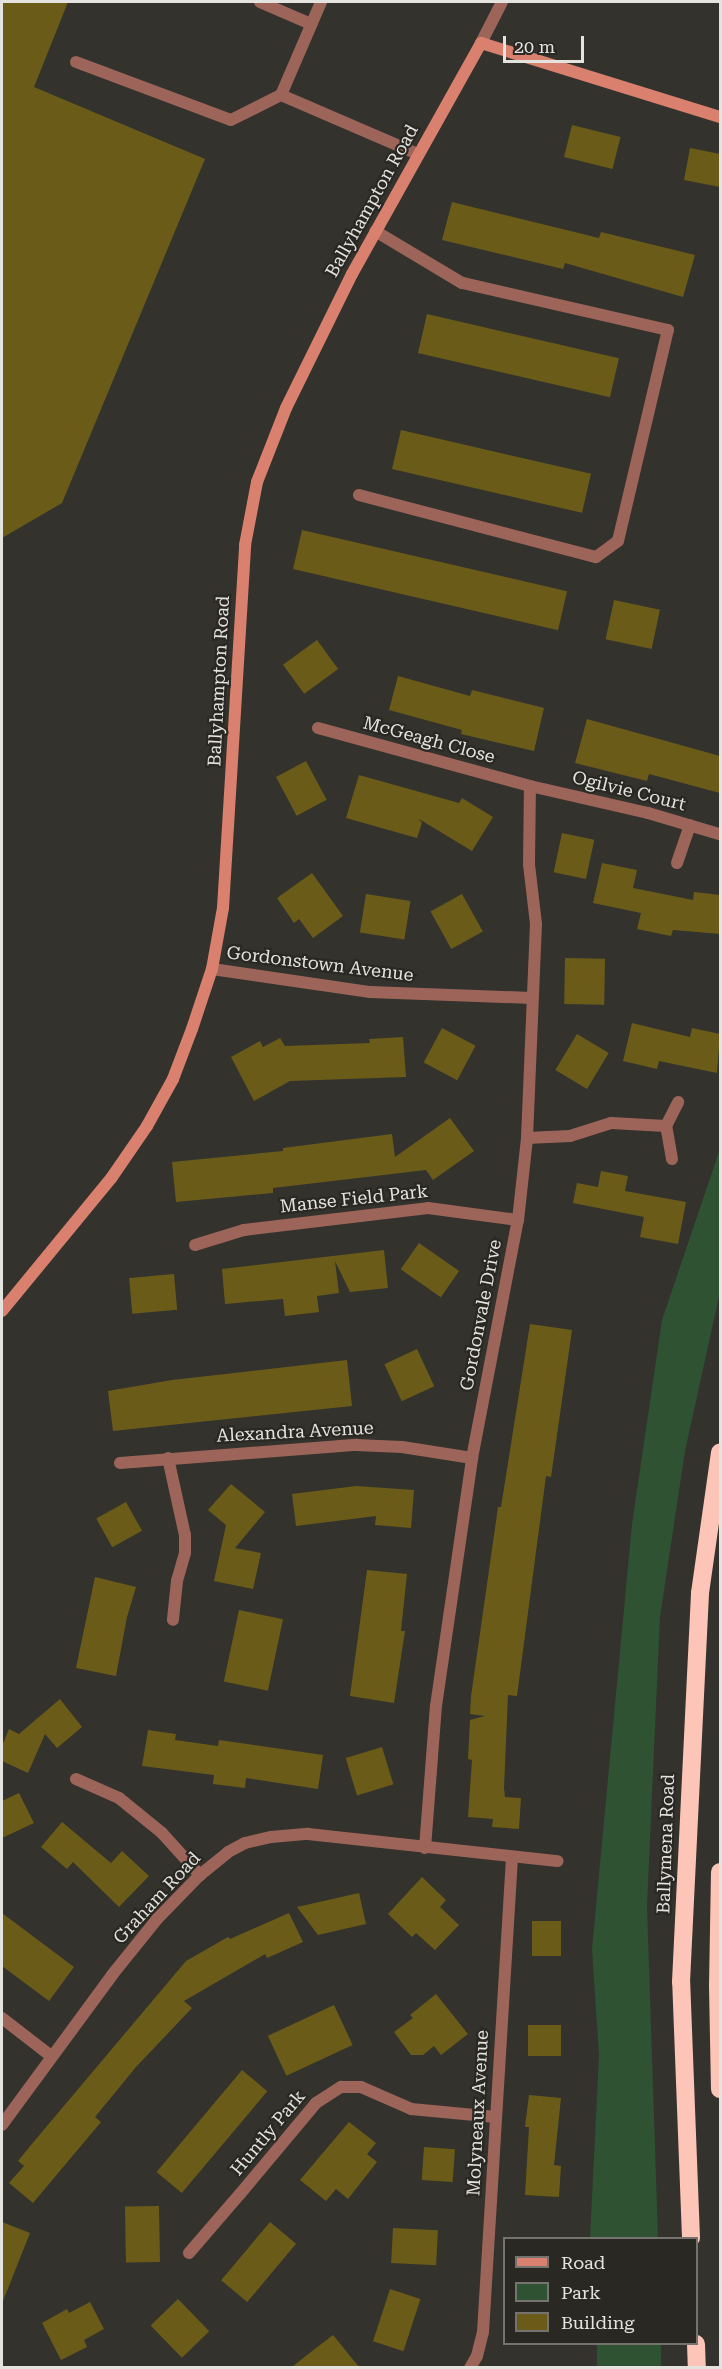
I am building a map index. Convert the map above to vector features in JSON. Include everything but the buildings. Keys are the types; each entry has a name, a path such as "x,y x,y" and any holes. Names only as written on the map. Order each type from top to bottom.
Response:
{"highway":[{"name":"Ballymena Road","path":"692,2237 681,1982 700,1593 720,1452"},
{"path":"720,1872 718,1986 720,2089"},
{"path":"696,2345 697,2367"}],"street":[{"path":"260,2 311,24"},
{"path":"76,62 231,120 281,94 321,2"},
{"path":"502,2 481,44 720,117"},
{"name":"Ballyhampton Road","path":"2,1311 112,1177 147,1126 173,1078 212,969 223,908 245,546 257,482 286,408 375,231 481,44"},
{"path":"281,94 418,154"},
{"path":"359,495 596,557 618,541 668,330 462,283 375,231"},
{"name":"McGeagh Close","path":"318,728 530,786"},
{"name":"Ogilvie Court","path":"530,786 719,834"},
{"name":"Gordonvale Drive","path":"425,1848 436,1706 472,1458 518,1220 527,1138 531,998 536,924 529,864 530,786"},
{"path":"677,863 690,825"},
{"name":"Gordonstown Avenue","path":"212,969 370,992 531,998"},
{"path":"672,1159 666,1126 678,1102"},
{"path":"527,1138 570,1136 611,1123 666,1126"},
{"name":"Manse Field Park","path":"195,1245 244,1230 428,1208 518,1220"},
{"name":"Alexandra Avenue","path":"120,1463 379,1445 472,1458"},
{"path":"168,1458 185,1536 173,1620"},
{"path":"76,1779 119,1798 162,1833 200,1875"},
{"name":"Graham Road","path":"2,2125 134,1946 200,1875 228,1852 245,1843 289,1834 329,1836 512,1858 558,1861"},
{"name":"Molyneaux Avenue","path":"470,2367 477,2356 483,2332 512,1858"},
{"path":"2,2018 51,2056"},
{"name":"Huntly Park","path":"189,2253 316,2103 341,2087 361,2087 411,2109 496,2116"}],"green space":[{"path":"720,1149 720,1292 685,1451 660,1617 647,1906 658,2237 590,2237 599,2055 592,1949 632,1524 662,1320"},
{"path":"597,2345 661,2345 661,2367 597,2367"}]}
